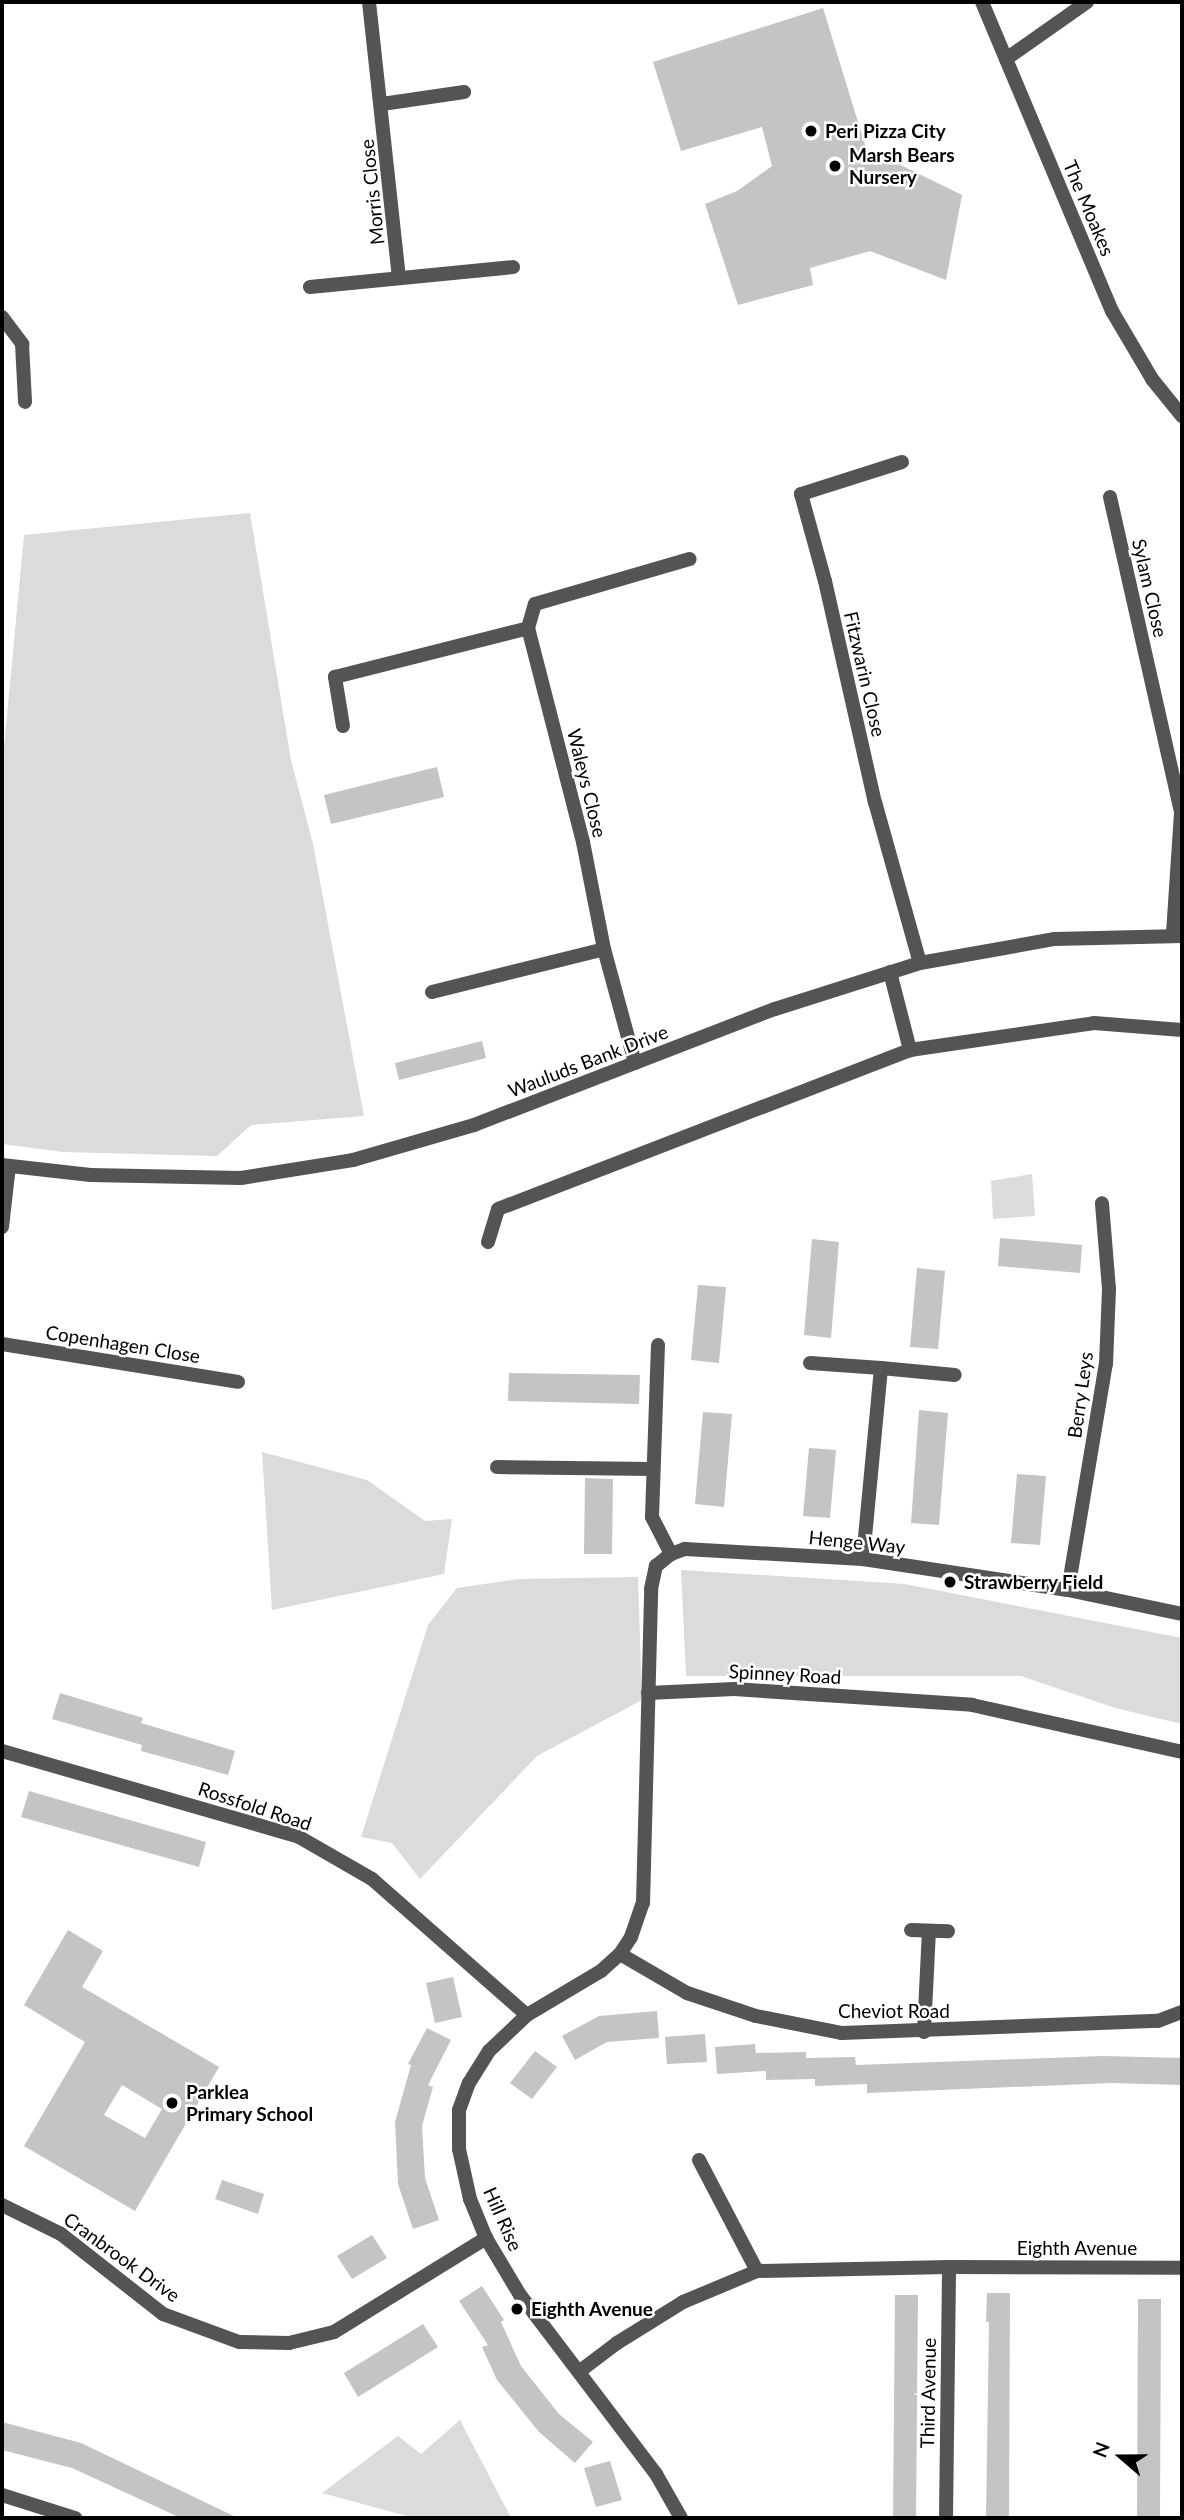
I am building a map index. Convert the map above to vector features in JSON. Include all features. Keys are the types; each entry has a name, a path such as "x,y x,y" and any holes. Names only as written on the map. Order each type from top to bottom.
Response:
{"street":[{"name":"Morris Close","path":"369,2 399,276"},
{"name":"The Moakes","path":"982,2 1112,311 1152,379 1182,416"},
{"path":"1006,59 1087,2"},
{"path":"382,104 464,92"},
{"path":"310,287 399,276 513,267"},
{"path":"2,317 22,344 25,402"},
{"name":"Fitzwarin Close","path":"902,462 801,494 825,581 875,802 920,963"},
{"name":"Sylam Close","path":"1110,497 1181,813 1178,935"},
{"path":"343,726 335,677 527,628 535,604 690,559"},
{"name":"Waleys Close","path":"527,628 583,842 604,949 635,1063"},
{"name":"Wauluds Bank Drive","path":"5,1166 90,1175 241,1178 353,1160 474,1125 775,1009 920,963 1055,939 1178,935"},
{"path":"432,992 604,949"},
{"path":"890,972 910,1050"},
{"path":"488,1241 498,1209 910,1050 1094,1023 1182,1030"},
{"path":"2,1227 5,1166"},
{"name":"Berry Leys","path":"1068,1590 1106,1364 1109,1289 1101,1203"},
{"name":"Copenhagen Close","path":"2,1344 238,1382"},
{"path":"620,1955 631,1937 643,1903 651,1589 656,1566 671,1554 652,1517 658,1345"},
{"path":"810,1363 955,1375"},
{"path":"863,1559 881,1368"},
{"path":"498,1467 653,1469"},
{"name":"Henge Way","path":"671,1554 685,1549 863,1559 1068,1590 1182,1614"},
{"name":"Spinney Road","path":"648,1693 734,1689 972,1705 1182,1752"},
{"name":"Rossfold Road","path":"2,1751 299,1837 372,1879 527,2015"},
{"path":"911,1930 948,1931"},
{"path":"924,2032 929,1931"},
{"name":"Hill Rise","path":"620,1955 601,1971 527,2015 489,2051 469,2083 459,2110 459,2149 470,2199 486,2238 520,2295 656,2474 681,2518"},
{"name":"Cheviot Road","path":"620,1955 687,1993 756,2016 842,2033 924,2032 1158,2021 1182,2012"},
{"path":"699,2160 757,2271"},
{"name":"Cranbrook Drive","path":"2,2205 61,2234 163,2314 240,2342 289,2343 334,2332 486,2238"},
{"name":"Eighth Avenue","path":"580,2371 617,2343 683,2302 757,2271 948,2267 1182,2268"},
{"name":"Third Avenue","path":"946,2518 948,2267"},
{"path":"2,2495 75,2518"}],"shaded area":[{"path":"250,513 291,760 313,844 364,1116 251,1125 217,1156 63,1152 2,1144 2,769 24,535"},
{"path":"1032,1174 1035,1216 993,1219 991,1181"},
{"path":"262,1452 367,1480 425,1521 452,1519 444,1574 272,1610"},
{"path":"681,1570 905,1584 1182,1638 1182,1724 1115,1708 1021,1676 686,1676"},
{"path":"638,1577 642,1700 537,1756 420,1879 392,1843 361,1837 428,1625 457,1588 518,1579"},
{"path":"460,2420 511,2518 414,2518 322,2493 398,2436 421,2454"}],"building":[{"path":"823,8 866,148 962,195 946,280 870,251 810,268 813,285 738,305 705,204 737,191 772,166 762,127 681,151 653,62"},
{"path":"437,767 444,797 331,824 324,795"},
{"path":"482,1041 486,1058 399,1080 395,1063"},
{"path":"1000,1238 1082,1245 1080,1273 998,1266"},
{"path":"812,1239 839,1242 831,1338 804,1335"},
{"path":"917,1268 945,1271 938,1349 910,1347"},
{"path":"698,1285 726,1287 719,1363 691,1360"},
{"path":"509,1373 640,1375 639,1404 508,1401"},
{"path":"919,1410 948,1413 939,1525 911,1523"},
{"path":"703,1412 732,1414 724,1507 695,1504"},
{"path":"809,1448 836,1450 830,1518 803,1516"},
{"path":"1017,1474 1046,1476 1040,1545 1011,1543"},
{"path":"585,1478 613,1479 612,1554 584,1554"},
{"path":"60,1693 143,1718 141,1723 235,1751 228,1775 141,1751 142,1745 52,1719"},
{"path":"29,1791 206,1842 199,1867 21,1817"},
{"path":"68,1930 103,1951 82,1987 219,2067 135,2211 24,2146 85,2042 24,2005","holes":["122,2085 162,2109 145,2138 104,2115"]},
{"path":"453,1977 462,2017 435,2023 426,1983"},
{"path":"657,2011 659,2038 607,2042 575,2060 562,2036 599,2016"},
{"path":"427,2028 451,2040 428,2085 433,2087 422,2126 425,2178 439,2220 413,2229 398,2184 395,2122 411,2065 408,2064"},
{"path":"705,2034 707,2062 667,2064 665,2037"},
{"path":"755,2044 756,2053 806,2052 806,2058 855,2057 856,2065 1103,2056 1182,2058 1182,2085 1112,2083 867,2093 867,2084 815,2086 815,2079 766,2080 766,2071 717,2074 715,2047"},
{"path":"535,2051 557,2067 532,2099 510,2083"},
{"path":"222,2180 264,2194 258,2214 215,2199"},
{"path":"372,2235 387,2258 352,2279 337,2256"},
{"path":"482,2286 504,2320 501,2322 521,2366 559,2414 593,2442 575,2463 539,2432 497,2380 482,2347 488,2345 459,2301"},
{"path":"987,2293 1010,2293 1009,2518 986,2518 989,2322 986,2322"},
{"path":"895,2295 918,2295 916,2518 893,2518"},
{"path":"1138,2299 1161,2299 1160,2518 1137,2518"},
{"path":"423,2324 438,2347 358,2397 344,2373"},
{"path":"2,2422 81,2443 238,2518 181,2518 72,2468 2,2450"},
{"path":"610,2461 622,2500 596,2507 584,2468"}],"place":[{"name":"Peri Pizza City","path":"811,131"},
{"name":"Marsh Bears Nursery","path":"835,166"},
{"name":"Strawberry Field","path":"950,1582"},
{"name":"Parklea Primary School","path":"172,2103"},
{"name":"Eighth Avenue","path":"517,2309"}]}
